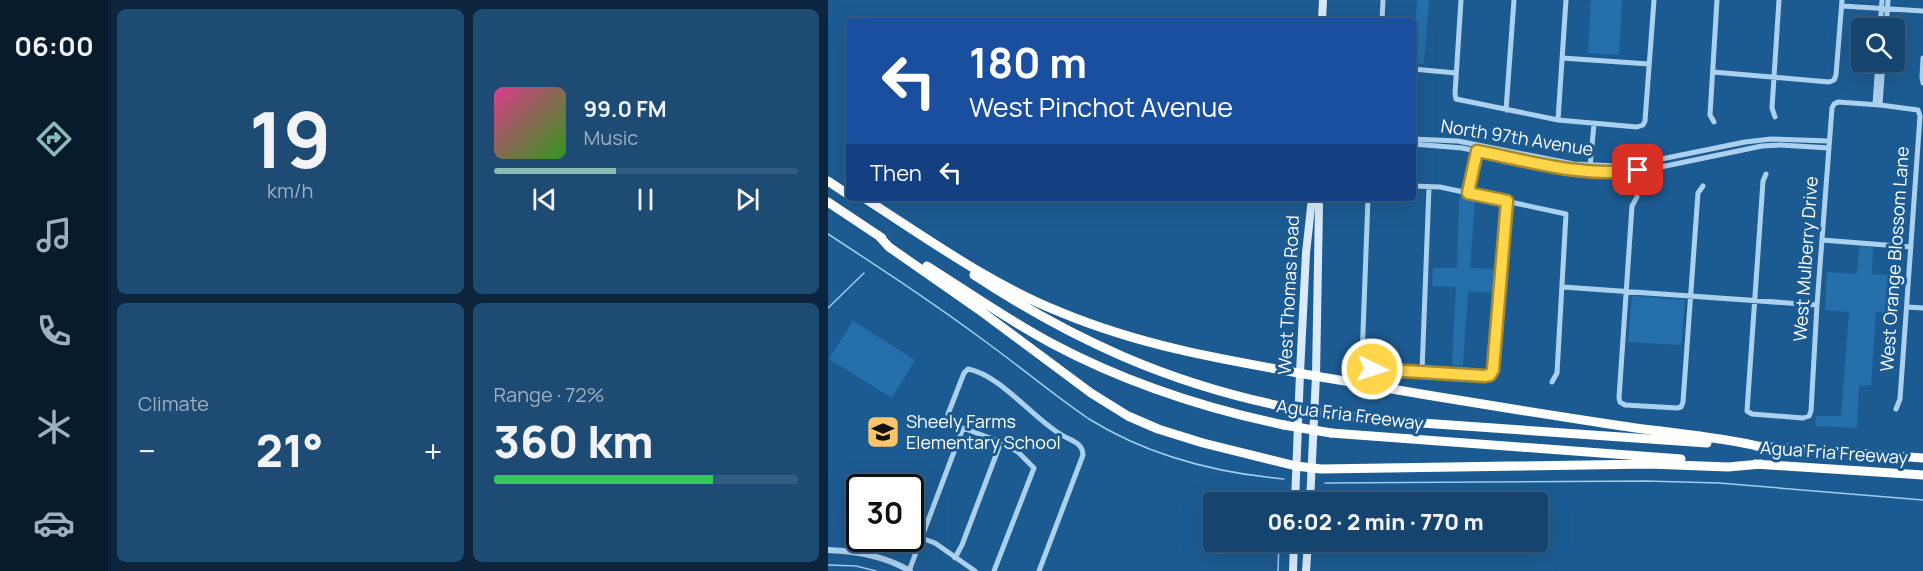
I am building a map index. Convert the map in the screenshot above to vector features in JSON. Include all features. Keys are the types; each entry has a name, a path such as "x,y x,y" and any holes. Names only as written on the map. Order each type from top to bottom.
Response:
{"highway":[{"path":"831,183 846,189"},
{"path":"831,183 846,193"},
{"name":"Agua Fria Freeway","path":"859,201 1008,297 1086,341 1136,363 1227,394 1332,415 1407,422 1923,458"},
{"path":"869,201 994,281 1022,296 1103,329 1158,345 1203,356 1455,400 1623,427 1728,439 1762,447"},
{"name":"Agua Fria Freeway","path":"828,202 1011,320 1082,358 1167,393 1232,413 1331,433 1923,476"},
{"path":"878,235 889,247 1103,401 1128,416 1188,439 1312,468 1624,464 1728,467 1761,465"}],"main road":[{"path":"1322,18 1323,0"},
{"name":"West Thomas Road","path":"1295,492 1299,373 1306,253 1312,201"},
{"name":"West Thomas Road","path":"1311,492 1316,376 1318,201"},
{"path":"1293,571 1294,552"},
{"path":"1306,571 1307,552"}],"street":[{"path":"1382,18 1383,0"},
{"path":"1461,0 1456,99 1558,120 1637,127 1643,125 1645,121 1654,0"},
{"path":"1506,110 1514,0"},
{"path":"1558,120 1566,0"},
{"path":"1714,122 1710,115 1717,0"},
{"path":"1775,117 1772,108 1779,0"},
{"path":"1882,0 1885,18"},
{"path":"1882,18 1888,0"},
{"path":"1713,72 1829,82 1834,80 1836,75 1842,3 1884,9 1923,11"},
{"path":"1562,58 1649,64"},
{"path":"1923,58 1923,82"},
{"path":"1416,70 1456,73"},
{"path":"1878,72 1878,105"},
{"path":"1878,105 1882,72"},
{"name":"West Mulberry Drive","path":"1754,301 1747,411 1763,415 1803,418 1809,416 1832,108 1838,102 1878,105"},
{"name":"West Orange Blossom Lane","path":"1878,105 1918,110 1920,116 1920,153 1900,399 1896,409"},
{"path":"1590,169 1594,124"},
{"name":"North 97th Avenue","path":"1416,139 1458,141 1478,148 1571,170 1637,164 1745,142 1771,139 1829,141"},
{"name":"North 97th Avenue","path":"1416,144 1478,148"},
{"name":"North 97th Avenue","path":"1590,169 1625,172 1651,169 1762,146 1829,148"},
{"path":"1468,193 1478,148"},
{"path":"1754,301 1763,182 1766,174"},
{"path":"1416,186 1430,186 1468,193 1566,214 1557,373 1552,382"},
{"path":"1422,372 1430,186"},
{"path":"1637,197 1632,206 1620,402 1677,408 1681,407 1698,194 1703,186"},
{"path":"1368,201 1362,359 1365,367 1490,375 1493,370 1507,201"},
{"path":"1822,240 1911,247"},
{"path":"1563,287 1817,305"},
{"path":"1907,307 1923,308"},
{"path":"994,571 1034,468 1018,452 1001,442 948,420 948,414 964,373 968,369 986,375 1058,433 1080,444 1083,449 1080,463 1039,571"},
{"path":"924,530 963,428"},
{"path":"955,558 1001,442"},
{"path":"924,539 935,543 975,571"},
{"path":"828,550 868,554 910,571 916,552"}],"shaded area":[{"path":"1417,0 1429,0 1424,64 1416,63"},
{"path":"1591,0 1622,0 1619,55 1588,53"},
{"path":"1459,197 1475,200 1470,268 1495,269 1493,293 1468,291 1463,366 1452,365 1456,287 1432,286 1433,268 1457,268"},
{"path":"1859,246 1873,247 1872,274 1903,276 1900,313 1876,312 1871,385 1859,386 1857,428 1815,426 1816,416 1841,416 1849,312 1825,310 1827,272 1857,274"},
{"path":"1632,296 1685,300 1681,345 1628,342"},
{"path":"853,321 915,360 892,398 829,359"}],"waterway":[{"path":"828,234 930,302 1076,410 1111,432 1159,452 1208,467 1284,479"},
{"path":"828,308 864,273"},
{"path":"1325,483 1646,481 1719,483 1923,500"},
{"path":"1278,571 1279,552"},
{"path":"828,565 856,566 876,571"}],"place":[{"name":"Sheely Farms Elementary School","path":"883,432"}],"route":[{"path":"1372,369 1485,376 1490,375 1493,370 1507,201 1468,193 1477,151 1571,170 1611,173 1638,170"}]}
